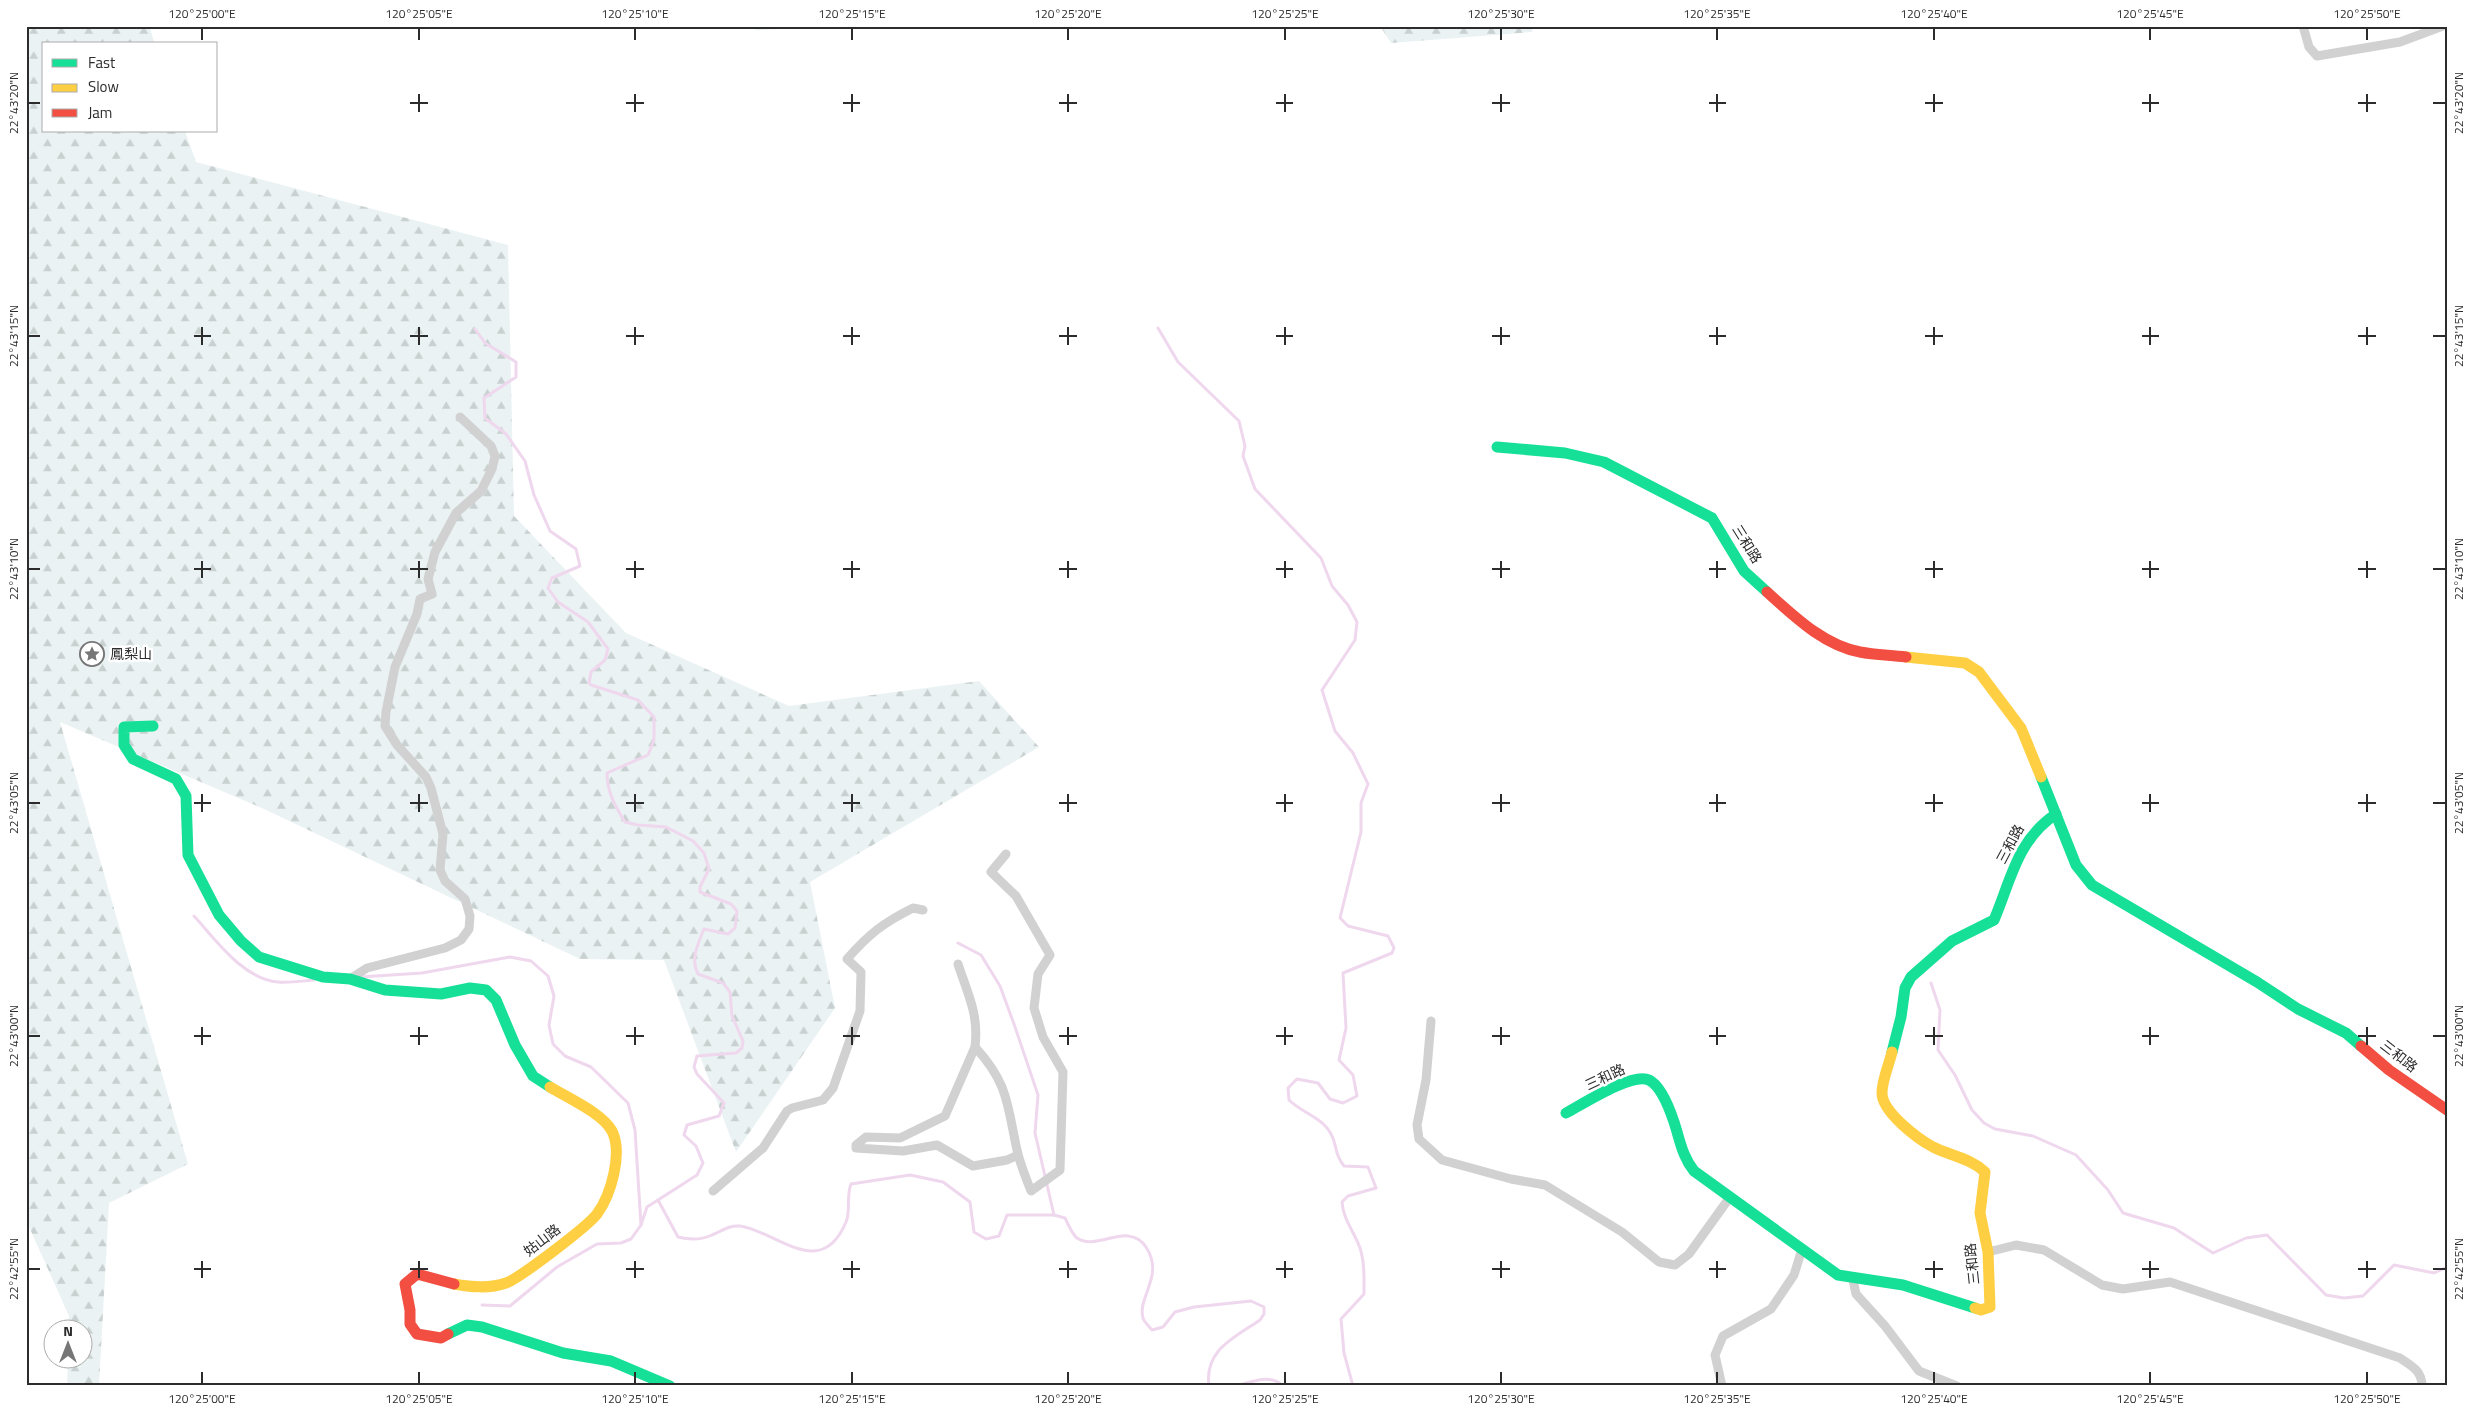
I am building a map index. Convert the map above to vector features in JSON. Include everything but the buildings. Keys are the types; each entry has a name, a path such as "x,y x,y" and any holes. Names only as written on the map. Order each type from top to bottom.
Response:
{"street":[{"path":"2303,26 2309,47 2317,56 2400,42 2443,26"},
{"path":"153,726 124,727 124,745 133,759 176,779 186,796 188,855 219,915 241,941 259,957 323,977 350,978 367,968 445,948 461,940 469,929 470,916 465,899 445,881 440,870 443,834 432,788 426,777 397,745 385,726 395,668 417,614 420,599 432,594 428,579 430,561 456,513 481,491 492,469 495,456 491,446 460,417"},
{"name":"三和路","path":"1497,447 1534,448 1587,457 1604,462 1712,518 1744,571 1799,621 1826,639 1858,652 1965,663 1980,672 2021,728 2076,865 2092,885 2257,982 2298,1009 2346,1033 2390,1070 2447,1110"},
{"name":"三和路","path":"1566,1113 1632,1079 1647,1079 1654,1083 1666,1103 1674,1120 1684,1158 1694,1171 1838,1275 1853,1280 1891,1282 1927,1291 1981,1310 1990,1308 1988,1252 1980,1213 1985,1172 1976,1164 1935,1148 1916,1137 1888,1111 1883,1102 1882,1092 1901,1017 1905,988 1911,977 1952,941 1994,920 2022,848 2042,821 2056,814"},
{"path":"975,1047 986,1058 1005,1089 1018,1155 1031,1191 1060,1170 1063,1072 1044,1037 1034,1008 1038,974 1050,955 1016,896 991,872 1006,854"},
{"path":"713,1191 763,1148 787,1111 807,1103 816,1103 823,1100 833,1088 860,1011 861,972 847,959 869,935 887,921 913,908 924,910"},
{"path":"958,964 976,1018 975,1047 945,1116 900,1138 866,1138 856,1145 856,1148 903,1151 937,1145 974,1166 1007,1160 1018,1155"},
{"name":"姑山路","path":"350,978 385,990 441,994 470,988 486,990 496,1000 515,1045 533,1076 602,1119 611,1128 615,1143 615,1158 604,1206 595,1217 518,1278 504,1286 483,1288 448,1283 417,1274 405,1284 410,1310 410,1324 417,1334 440,1338 467,1325 482,1327 564,1353 611,1361 670,1386"},
{"path":"1431,1021 1426,1080 1417,1124 1419,1139 1442,1160 1511,1179 1545,1185 1622,1232 1659,1262 1675,1266 1689,1254 1730,1197"},
{"path":"1988,1252 2016,1245 2044,1250 2102,1285 2124,1290 2170,1282 2400,1358 2414,1367 2422,1376 2422,1386"},
{"path":"1722,1386 1715,1355 1723,1336 1771,1309 1794,1275 1802,1249"},
{"path":"1853,1280 1856,1294 1885,1326 1920,1372 1957,1386"}],"green space":[{"path":"26,26 149,26 154,42 42,42 42,132 185,132 196,162 508,245 514,516 626,633 789,706 979,681 1039,747 810,882 835,1008 736,1152 664,960 580,959 264,809 60,722 188,1164 109,1203 99,1386 67,1386 68,1370 92,1370 92,1320 69,1320 69,1316 26,1220"},
{"path":"743,26 845,26 757,30"},
{"path":"1380,26 1533,26 1532,32 1391,43"}],"waterway":[{"path":"1158,328 1178,362 1239,421 1245,446 1243,456 1255,489 1321,558 1332,586 1348,605 1357,622 1355,640 1322,690 1335,731 1353,753 1368,784 1361,803 1361,832 1340,918 1348,926 1388,936 1394,948 1392,953 1343,973 1346,1028 1339,1060 1353,1075 1357,1096 1343,1103 1330,1099 1318,1083 1297,1079 1288,1088 1289,1100 1327,1128 1333,1138 1338,1157 1344,1166 1368,1167 1376,1188 1348,1196 1342,1202 1346,1218 1360,1249 1364,1268 1364,1294 1341,1319 1344,1353 1353,1386"},
{"path":"475,329 485,343 516,362 516,377 484,398 485,418 506,434 525,461 534,495 550,531 576,549 580,566 552,578 548,588 558,602 588,622 608,649 605,660 591,672 589,683 638,700 654,717 654,740 648,755 607,773 612,799 625,822 666,827 693,841 704,853 709,869 700,887 700,892 731,904 737,911 735,928 728,934 704,929 695,957 698,974 723,983 730,992 732,1016 743,1041 742,1048 736,1053 697,1056 694,1067 697,1074 724,1103 719,1116 687,1125 684,1135 696,1146 703,1163 697,1175 658,1200 678,1237 699,1239 729,1227 740,1226 797,1248 811,1251 824,1249 836,1240 846,1222 851,1184 910,1175 943,1182 970,1202 974,1232 986,1239 999,1236 1007,1215 1054,1215 1065,1218 1075,1236 1085,1241 1094,1242 1122,1236 1139,1239 1146,1247 1153,1267 1152,1277 1142,1310 1144,1320 1152,1330 1163,1327 1175,1312 1194,1307 1251,1301 1264,1307 1264,1314 1260,1320 1231,1339 1216,1354 1211,1363 1209,1386"},
{"path":"194,916 231,957 253,974 278,982 314,980"},
{"path":"958,943 981,955 1000,986 1014,1024 1038,1095 1035,1133 1054,1215"},
{"path":"360,977 422,973 510,957 531,961 548,976 554,996 549,1025 553,1044 565,1056 591,1067 628,1103 635,1130 641,1225"},
{"path":"1931,983 1940,1010 1938,1050 1955,1075 1972,1110 1984,1123 1995,1129 2033,1136 2076,1155 2108,1190 2123,1213 2174,1228 2213,1253 2246,1238 2267,1235 2326,1295 2344,1298 2363,1296 2394,1265 2434,1273 2447,1267"},
{"path":"482,1305 510,1306 557,1267 597,1244 621,1243 631,1239 641,1225 647,1207 658,1200"},
{"path":"1236,1386 1267,1379 1278,1382 1283,1386"}],"traffic: fast":[{"path":"1497,447 1565,453 1604,462 1712,518 1744,571 1767,592"},
{"path":"153,726 124,727 124,745 133,759 176,779 186,796 188,855 219,915 241,941 259,957 323,977 350,979 385,990 441,994 470,988 486,990 496,1000 515,1045 533,1076 550,1087"},
{"path":"2041,777 2076,865 2092,885 2257,982 2298,1009 2346,1033 2361,1046"},
{"path":"1892,1052 1901,1017 1905,988 1911,977 1952,941 1994,920 2024,848 2043,824 2056,814"},
{"path":"1566,1113 1595,1096 1620,1085 1641,1079 1649,1080 1657,1087 1664,1099 1684,1154 1694,1171 1838,1275 1903,1285 1975,1308"},
{"path":"448,1334 467,1325 482,1327 563,1353 611,1361 670,1386"}],"traffic: slow":[{"path":"1906,657 1965,663 1979,672 2021,728 2041,777"},
{"path":"1892,1052 1884,1078 1882,1093 1888,1108 1894,1116 1910,1131 1933,1147 1973,1163 1985,1172 1980,1213 1988,1252 1990,1307 1981,1310 1975,1308"},
{"path":"454,1284 487,1287 500,1285 514,1279 581,1229 597,1214 607,1196 616,1162 615,1140 612,1131 593,1112 550,1087"}],"traffic: jam":[{"path":"1767,592 1810,628 1834,643 1860,652 1906,657"},
{"path":"2361,1046 2389,1070 2447,1110"},
{"path":"448,1334 441,1338 417,1334 410,1324 410,1310 405,1284 417,1274 454,1284"}],"place":[{"name":"鳳梨山","path":"92,654"}]}
